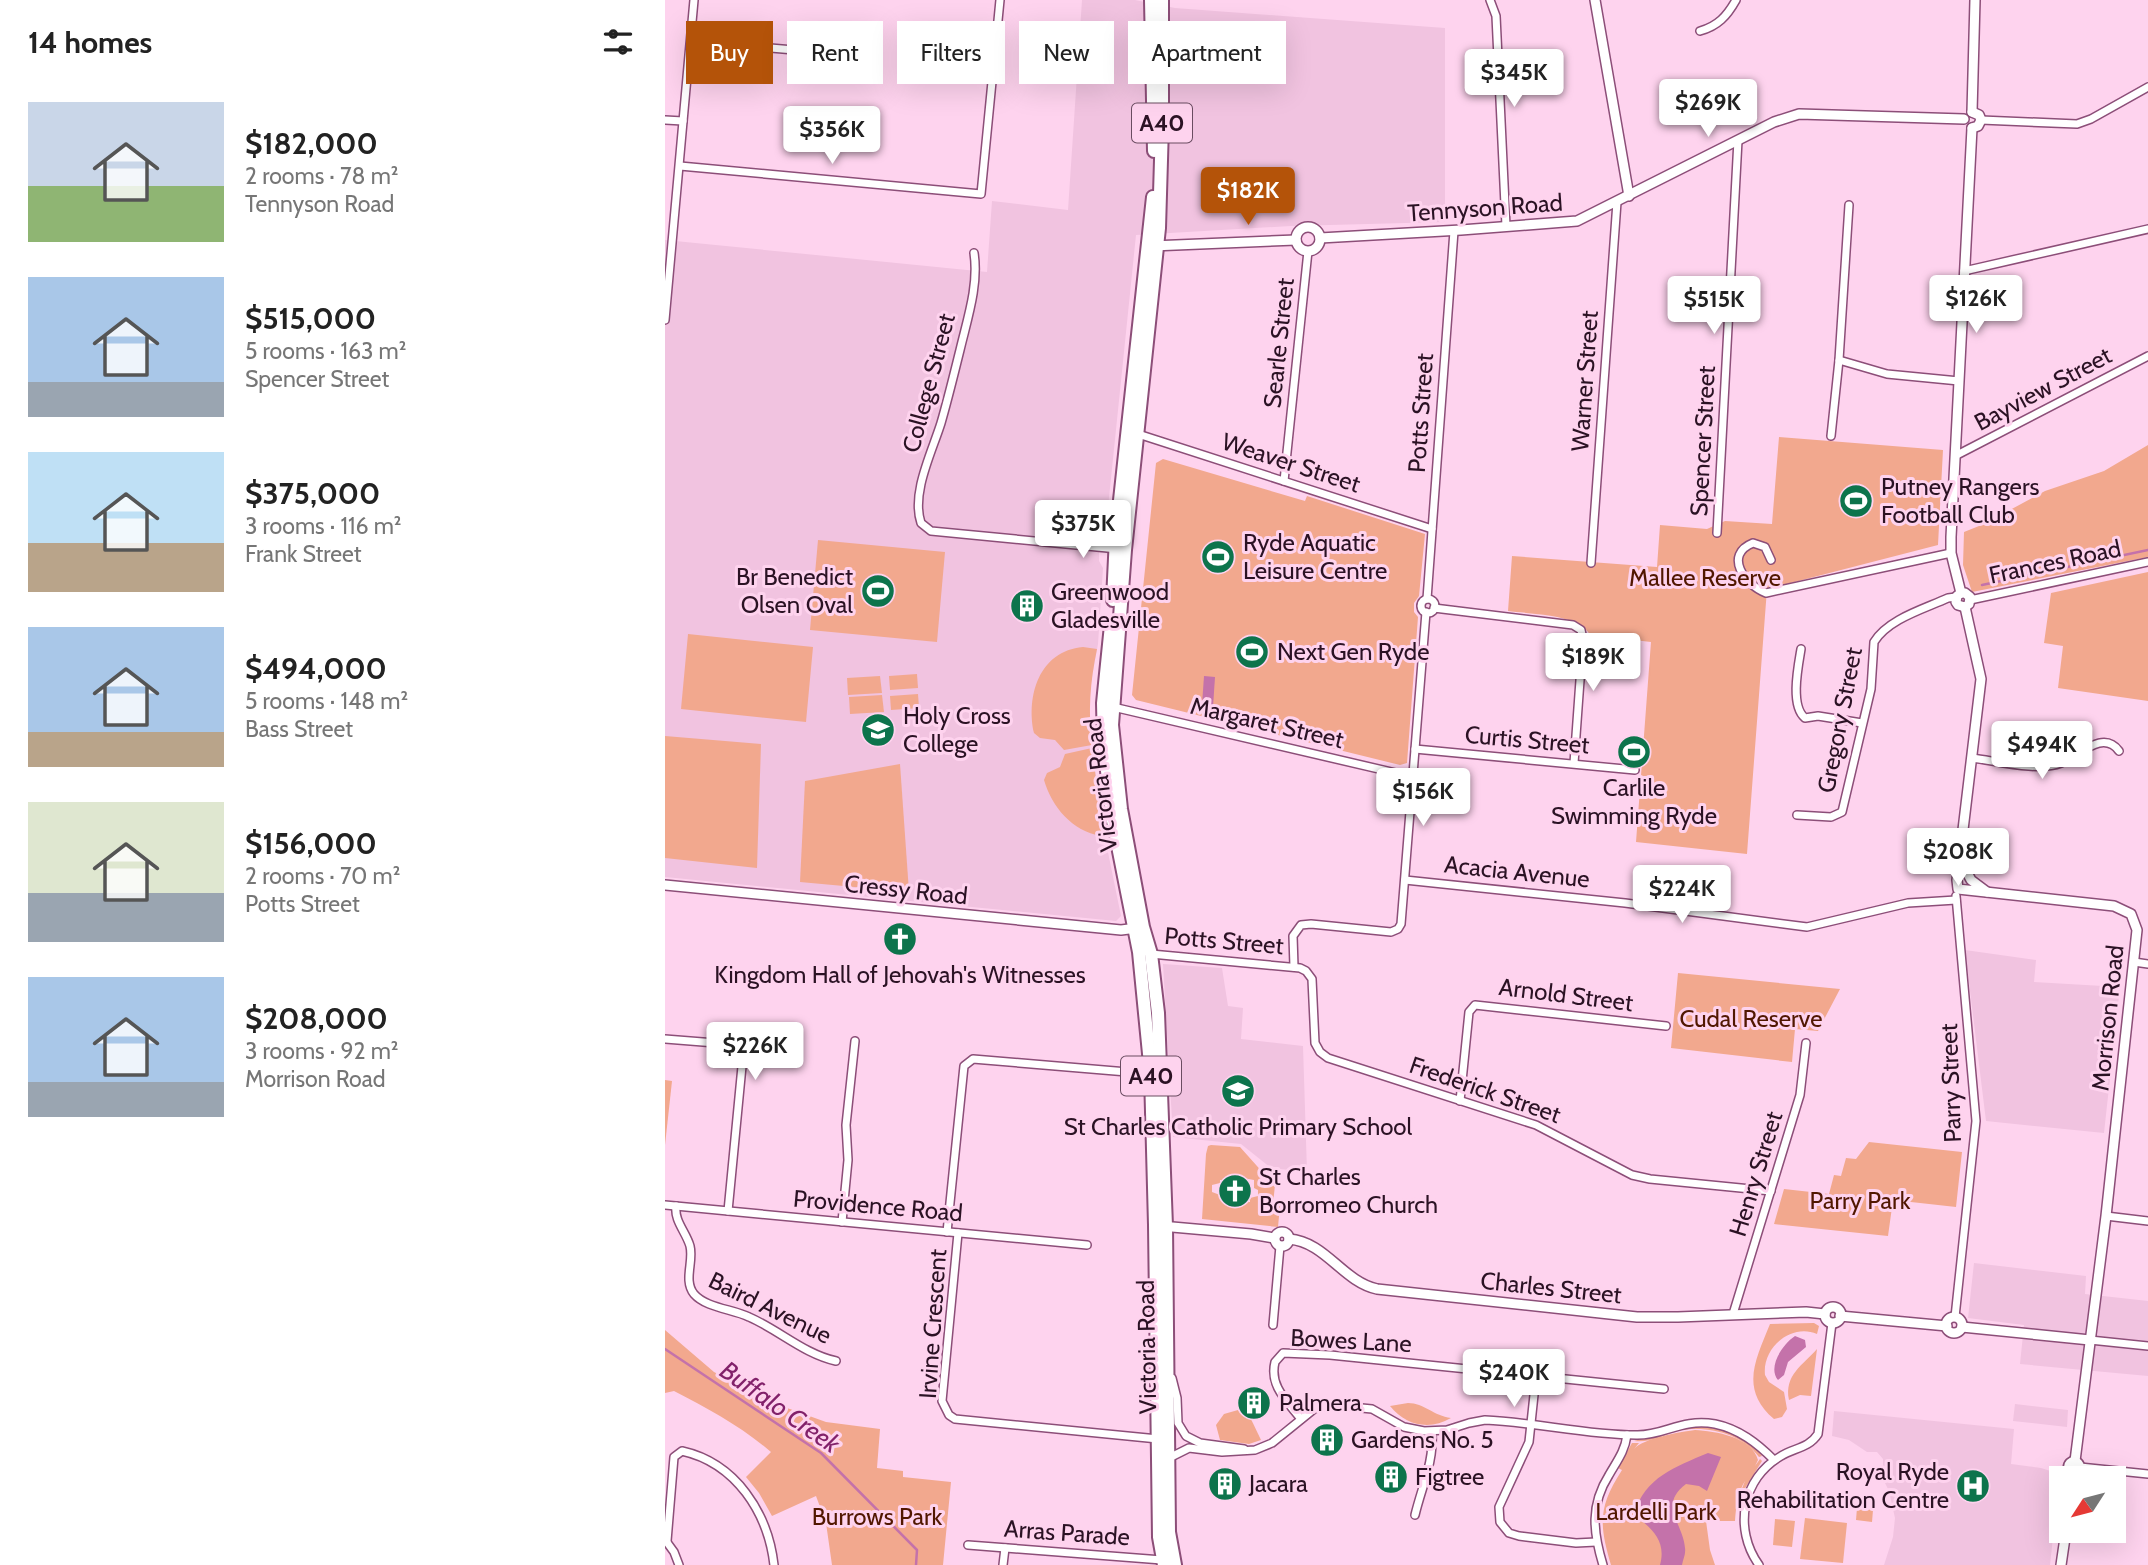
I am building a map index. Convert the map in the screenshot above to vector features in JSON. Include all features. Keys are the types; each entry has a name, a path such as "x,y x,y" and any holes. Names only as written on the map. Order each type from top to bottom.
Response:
{"highway":[{"name":"Victoria Road","path":"1151,0 1154,177 1152,246 1138,434 1120,549 1112,707 1117,781 1138,928 1161,1226 1169,1369 1170,1532 1167,1563"},
{"name":"Victoria Road","path":"1162,0 1161,192 1152,246 1103,720 1109,795 1138,928 1151,954 1158,1013 1161,1073 1159,1537 1167,1563"}],"street":[{"path":"692,21 694,0"},
{"path":"680,166 981,194 1000,0"},
{"path":"1490,0 1496,16 1506,226"},
{"path":"1595,0 1629,196"},
{"path":"1700,31 1719,23 1736,0"},
{"path":"1972,112 1975,0"},
{"path":"665,320 669,224 680,166 687,84"},
{"path":"1981,120 2077,124 2148,87"},
{"path":"1972,112 1977,113 1981,120 1978,126 1972,128 1965,124 1964,119 1972,112"},
{"name":"Tennyson Road","path":"1320,238 1577,221 1738,140 1799,114 1964,119"},
{"path":"665,120 683,121"},
{"path":"1958,889 1981,678 1967,594 1959,595 1951,554 1972,128"},
{"name":"Spencer Street","path":"1717,533 1738,140"},
{"name":"Warner Street","path":"1591,563 1616,202"},
{"path":"1831,436 1849,205"},
{"path":"1309,227 1318,232 1320,238 1318,245 1308,251 1298,246 1296,240 1300,229 1309,227"},
{"path":"1964,271 2148,229"},
{"name":"Potts Street","path":"1427,599 1454,231"},
{"path":"1152,246 1296,240"},
{"name":"Searle Street","path":"1284,481 1308,251"},
{"name":"College Street","path":"974,253 976,262 970,307 947,404 922,477 918,510 921,523 931,531 1120,549"},
{"name":"Bayview Street","path":"1955,456 2148,356"},
{"path":"1839,360 1887,374 1959,381"},
{"name":"Weaver Street","path":"1138,434 1432,529"},
{"path":"1771,560 1765,547 1753,543 1744,549 1739,561 1741,571 1749,584 1766,593 1951,554"},
{"name":"Frances Road","path":"1967,603 2148,562"},
{"name":"Gregory Street","path":"1797,815 1831,817 1842,812 1871,689 1874,642 1877,637 1893,624 1959,595"},
{"path":"1427,599 1433,602 1434,608 1431,612 1426,612 1422,604 1427,599"},
{"path":"1434,608 1573,625 1581,630 1583,639 1574,763"},
{"name":"Potts Street","path":"1151,954 1294,967 1293,936 1301,925 1391,932 1398,929 1402,920 1426,612"},
{"path":"1801,649 1797,706 1801,714 1805,718 1818,716 1862,723"},
{"name":"Margaret Street","path":"1112,707 1413,777"},
{"path":"1972,758 2044,767 2061,763 2105,742 2115,745 2119,751"},
{"name":"Curtis Street","path":"1415,749 1635,769"},
{"path":"1960,859 1971,880 1987,891"},
{"name":"Acacia Avenue","path":"1405,880 1625,903 1807,926 1908,903 1956,900"},
{"name":"Cressy Road","path":"665,885 1062,925 1121,930 1138,928"},
{"name":"Morrison Road","path":"1958,889 2120,908 2131,914 2137,930 2075,1466"},
{"name":"Parry Street","path":"1955,1317 1976,1121 1956,900 1958,889"},
{"path":"2134,962 2148,964"},
{"name":"Frederick Street","path":"1294,967 1306,971 1312,979 1314,1038 1317,1048 1324,1056 1545,1129 1624,1172 1641,1178 1771,1191"},
{"name":"Arnold Street","path":"1460,1101 1469,1012 1475,1005 1666,1026"},
{"path":"665,1039 728,1044 740,1050 743,1056 728,1211"},
{"path":"842,1222 848,1160 846,1125 855,1041"},
{"name":"Henry Street","path":"1733,1314 1800,1095 1806,1043"},
{"path":"947,1232 964,1066 973,1059 1151,1074"},
{"name":"Providence Road","path":"665,1205 1087,1245"},
{"name":"Baird Avenue","path":"676,1206 675,1214 691,1248 689,1284 693,1293 701,1300 749,1317 821,1357 836,1361"},
{"path":"2106,1216 2148,1221"},
{"path":"1161,1226 1251,1234 1277,1242 1273,1325"},
{"name":"Charles Street","path":"1277,1242 1278,1233 1283,1232 1289,1239 1314,1246 1351,1278 1377,1289 1637,1317 1806,1312 1825,1314"},
{"name":"Irvine Crescent","path":"958,1233 943,1401 949,1415 955,1419 1159,1439"},
{"path":"1833,1307 1839,1310 1840,1315 1838,1321 1832,1323 1826,1320 1825,1314 1833,1307"},
{"path":"1840,1315 1947,1326 1954,1333 1962,1327 2148,1346"},
{"path":"1947,1326 1949,1319 1955,1317 1960,1319 1962,1327"},
{"path":"1759,1565 1747,1541 1744,1511 1753,1483 1774,1460 1807,1445 1818,1434 1832,1323"},
{"name":"Bowes Lane","path":"1301,1419 1278,1390 1274,1380 1275,1362 1283,1353 1330,1355 1664,1390"},
{"path":"1169,1369 1177,1398 1178,1423 1186,1436 1200,1443 1255,1450"},
{"path":"1536,1376 1528,1447 1499,1507 1500,1522 1506,1531 1519,1536 1576,1543 1596,1542"},
{"path":"1169,1458 1189,1448 1222,1452 1255,1450 1272,1443 1320,1407 1337,1404 1373,1409 1404,1427 1432,1432 1485,1420 1627,1435 1648,1434 1689,1423 1716,1424 1750,1438 1774,1460"},
{"path":"1415,1515 1429,1471 1433,1450 1432,1432"},
{"path":"1603,1565 1596,1542 1596,1504 1602,1486 1625,1450 1627,1435"},
{"path":"679,1565 666,1541 674,1457 682,1451 694,1454 725,1472 749,1496 765,1526 774,1565"},
{"path":"2126,1473 2148,1474"},
{"path":"2061,1565 2064,1544"},
{"name":"Arras Parade","path":"968,1545 1167,1563"},
{"path":"1003,1565 1005,1548"}],"shaded area":[{"path":"1082,0 1135,0 1175,8 1445,28 1445,222 1291,226 1136,235 1106,527 1099,531 1099,561 1103,568 1098,644 1090,688 1089,715 1100,813 1121,916 1116,921 665,877 665,240 987,272 992,201 1068,210 1076,84 1114,84 1114,21 1081,21"},
{"path":"1204,676 1215,677 1213,707 1202,705"},
{"path":"1965,950 2036,960 2034,982 2120,987 2104,1133 1986,1121"},
{"name":"St Charles Catholic Primary School","path":"1163,964 1222,968 1228,1006 1243,1008 1241,1039 1303,1046 1307,1172 1271,1168 1241,1144 1173,1137"},
{"path":"1974,1263 2086,1276 2085,1294 2148,1301 2148,1376 2020,1364 2024,1325 1968,1318"},
{"path":"1795,1336 1805,1340 1806,1347 1788,1362 1784,1375 1778,1380 1774,1369 1775,1362 1781,1350"},
{"path":"2015,1404 2068,1410 2067,1427 2013,1421"},
{"name":"Royal Ryde Rehabilitation Centre","path":"1834,1411 2014,1429 2011,1464 2049,1471 2049,1544 2052,1544 2050,1565 1884,1565 1893,1537 1895,1518 1889,1491 1880,1473 1883,1459 1877,1452 1867,1452 1849,1440 1832,1436"},
{"path":"1708,1453 1721,1457 1707,1491 1699,1486 1686,1484 1674,1499 1674,1514 1685,1548 1682,1565 1660,1565 1661,1548 1656,1535 1634,1514 1639,1501 1663,1475"}],"green space":[{"name":"Mallee Reserve","path":"1779,437 1943,450 1938,545 1767,589 1747,854 1636,842 1651,642 1590,635 1585,628 1565,619 1508,611 1512,556 1657,567 1660,525 1707,529 1725,521 1772,524"},
{"path":"2148,445 2148,557 1972,592 1963,565 1964,532 2045,491 2104,471"},
{"path":"1163,459 1305,501 1307,496 1425,534 1419,596 1414,603 1414,612 1418,617 1407,763 1400,765 1136,700 1132,695 1156,463"},
{"name":"Br Benedict Olsen Oval","path":"818,540 945,552 937,642 810,630"},
{"path":"2148,572 2148,701 2058,688 2063,646 2044,643 2051,593"},
{"path":"688,634 813,647 806,722 681,709"},
{"path":"1083,647 1097,649 1090,697 1092,745 1064,750 1055,740 1040,738 1034,733 1034,691 1046,666 1056,657 1068,650"},
{"path":"917,674 918,688 890,690 889,676"},
{"path":"880,676 882,693 848,695 847,678"},
{"path":"918,694 919,708 891,710 890,696"},
{"path":"882,695 884,712 850,714 849,697"},
{"path":"665,736 761,744 757,868 665,858"},
{"path":"1092,748 1103,833 1101,836 1072,823 1052,799 1044,780 1047,773 1060,767 1065,754"},
{"path":"900,764 909,892 800,882 805,781"},
{"name":"Cudal Reserve","path":"1678,973 1840,989 1818,1031 1795,1029 1792,1062 1671,1048"},
{"path":"665,1080 672,1081 665,1145"},
{"name":"Parry Park","path":"1869,1142 1962,1152 1956,1207 1893,1200 1888,1236 1774,1224 1784,1189 1829,1194 1834,1175 1841,1176 1846,1158 1856,1159"},
{"path":"1208,1146 1240,1147 1265,1175 1280,1182 1280,1185 1275,1185 1273,1204 1280,1205 1278,1227 1202,1219","holes":["1220,1180 1254,1180 1258,1196 1250,1198 1250,1202 1236,1202 1233,1205 1233,1202 1220,1199 1220,1195 1212,1192 1212,1185 1220,1183"]},
{"path":"1814,1323 1819,1326 1817,1334 1807,1331 1788,1335 1773,1347 1768,1356 1765,1375 1769,1382 1784,1392 1787,1409 1782,1417 1774,1419 1763,1408 1754,1385 1756,1362 1770,1324"},
{"name":"Burrows Park","path":"665,1330 714,1372 776,1404 826,1422 880,1429 877,1468 903,1471 903,1477 951,1482 943,1565 832,1565 826,1523 816,1496 772,1516 746,1477 771,1452 737,1426 700,1405 674,1391 665,1393"},
{"path":"1817,1349 1811,1396 1800,1395 1789,1400 1788,1391 1792,1377"},
{"path":"1408,1403 1451,1418 1434,1424 1418,1424 1403,1418 1390,1406"},
{"path":"1238,1410 1250,1417 1261,1440 1249,1444 1220,1440 1216,1425 1224,1414"},
{"path":"1695,1426 1714,1428 1741,1437 1762,1456 1759,1457 1743,1442 1711,1430 1689,1429 1651,1440 1634,1441"},
{"name":"Lardelli Park","path":"1695,1430 1732,1437 1754,1452 1758,1460 1755,1466 1760,1459 1762,1461 1741,1491 1735,1521 1706,1521 1715,1565 1611,1565 1604,1538 1603,1516 1608,1495 1622,1470 1618,1468 1632,1443 1639,1443 1634,1449 1672,1434"},
{"path":"1857,1508 1873,1510 1872,1522 1856,1520"},
{"path":"1805,1518 1847,1523 1843,1563 1800,1559"},
{"path":"1775,1519 1795,1521 1792,1547 1773,1545"}],"waterway":[{"path":"1982,585 2148,550"},
{"name":"Buffalo Creek","path":"665,1349 821,1453 917,1550 916,1565"}],"place":[{"name":"Putney Rangers Football Club","path":"1856,501"},
{"name":"Ryde Aquatic Leisure Centre","path":"1218,557"},
{"name":"Br Benedict Olsen Oval","path":"878,591"},
{"name":"Greenwood Gladesville","path":"1027,606"},
{"name":"Next Gen Ryde","path":"1252,652"},
{"name":"Holy Cross College","path":"878,730"},
{"name":"Carlile Swimming Ryde","path":"1634,752"},
{"name":"Kingdom Hall of Jehovah's Witnesses","path":"900,939"},
{"name":"St Charles Catholic Primary School","path":"1238,1091"},
{"name":"St Charles Borromeo Church","path":"1235,1191"},
{"name":"Palmera","path":"1254,1403"},
{"name":"Gardens No. 5","path":"1327,1440"},
{"name":"Figtree","path":"1391,1477"},
{"name":"Jacara","path":"1225,1484"},
{"name":"Royal Ryde Rehabilitation Centre","path":"1973,1486"}]}
